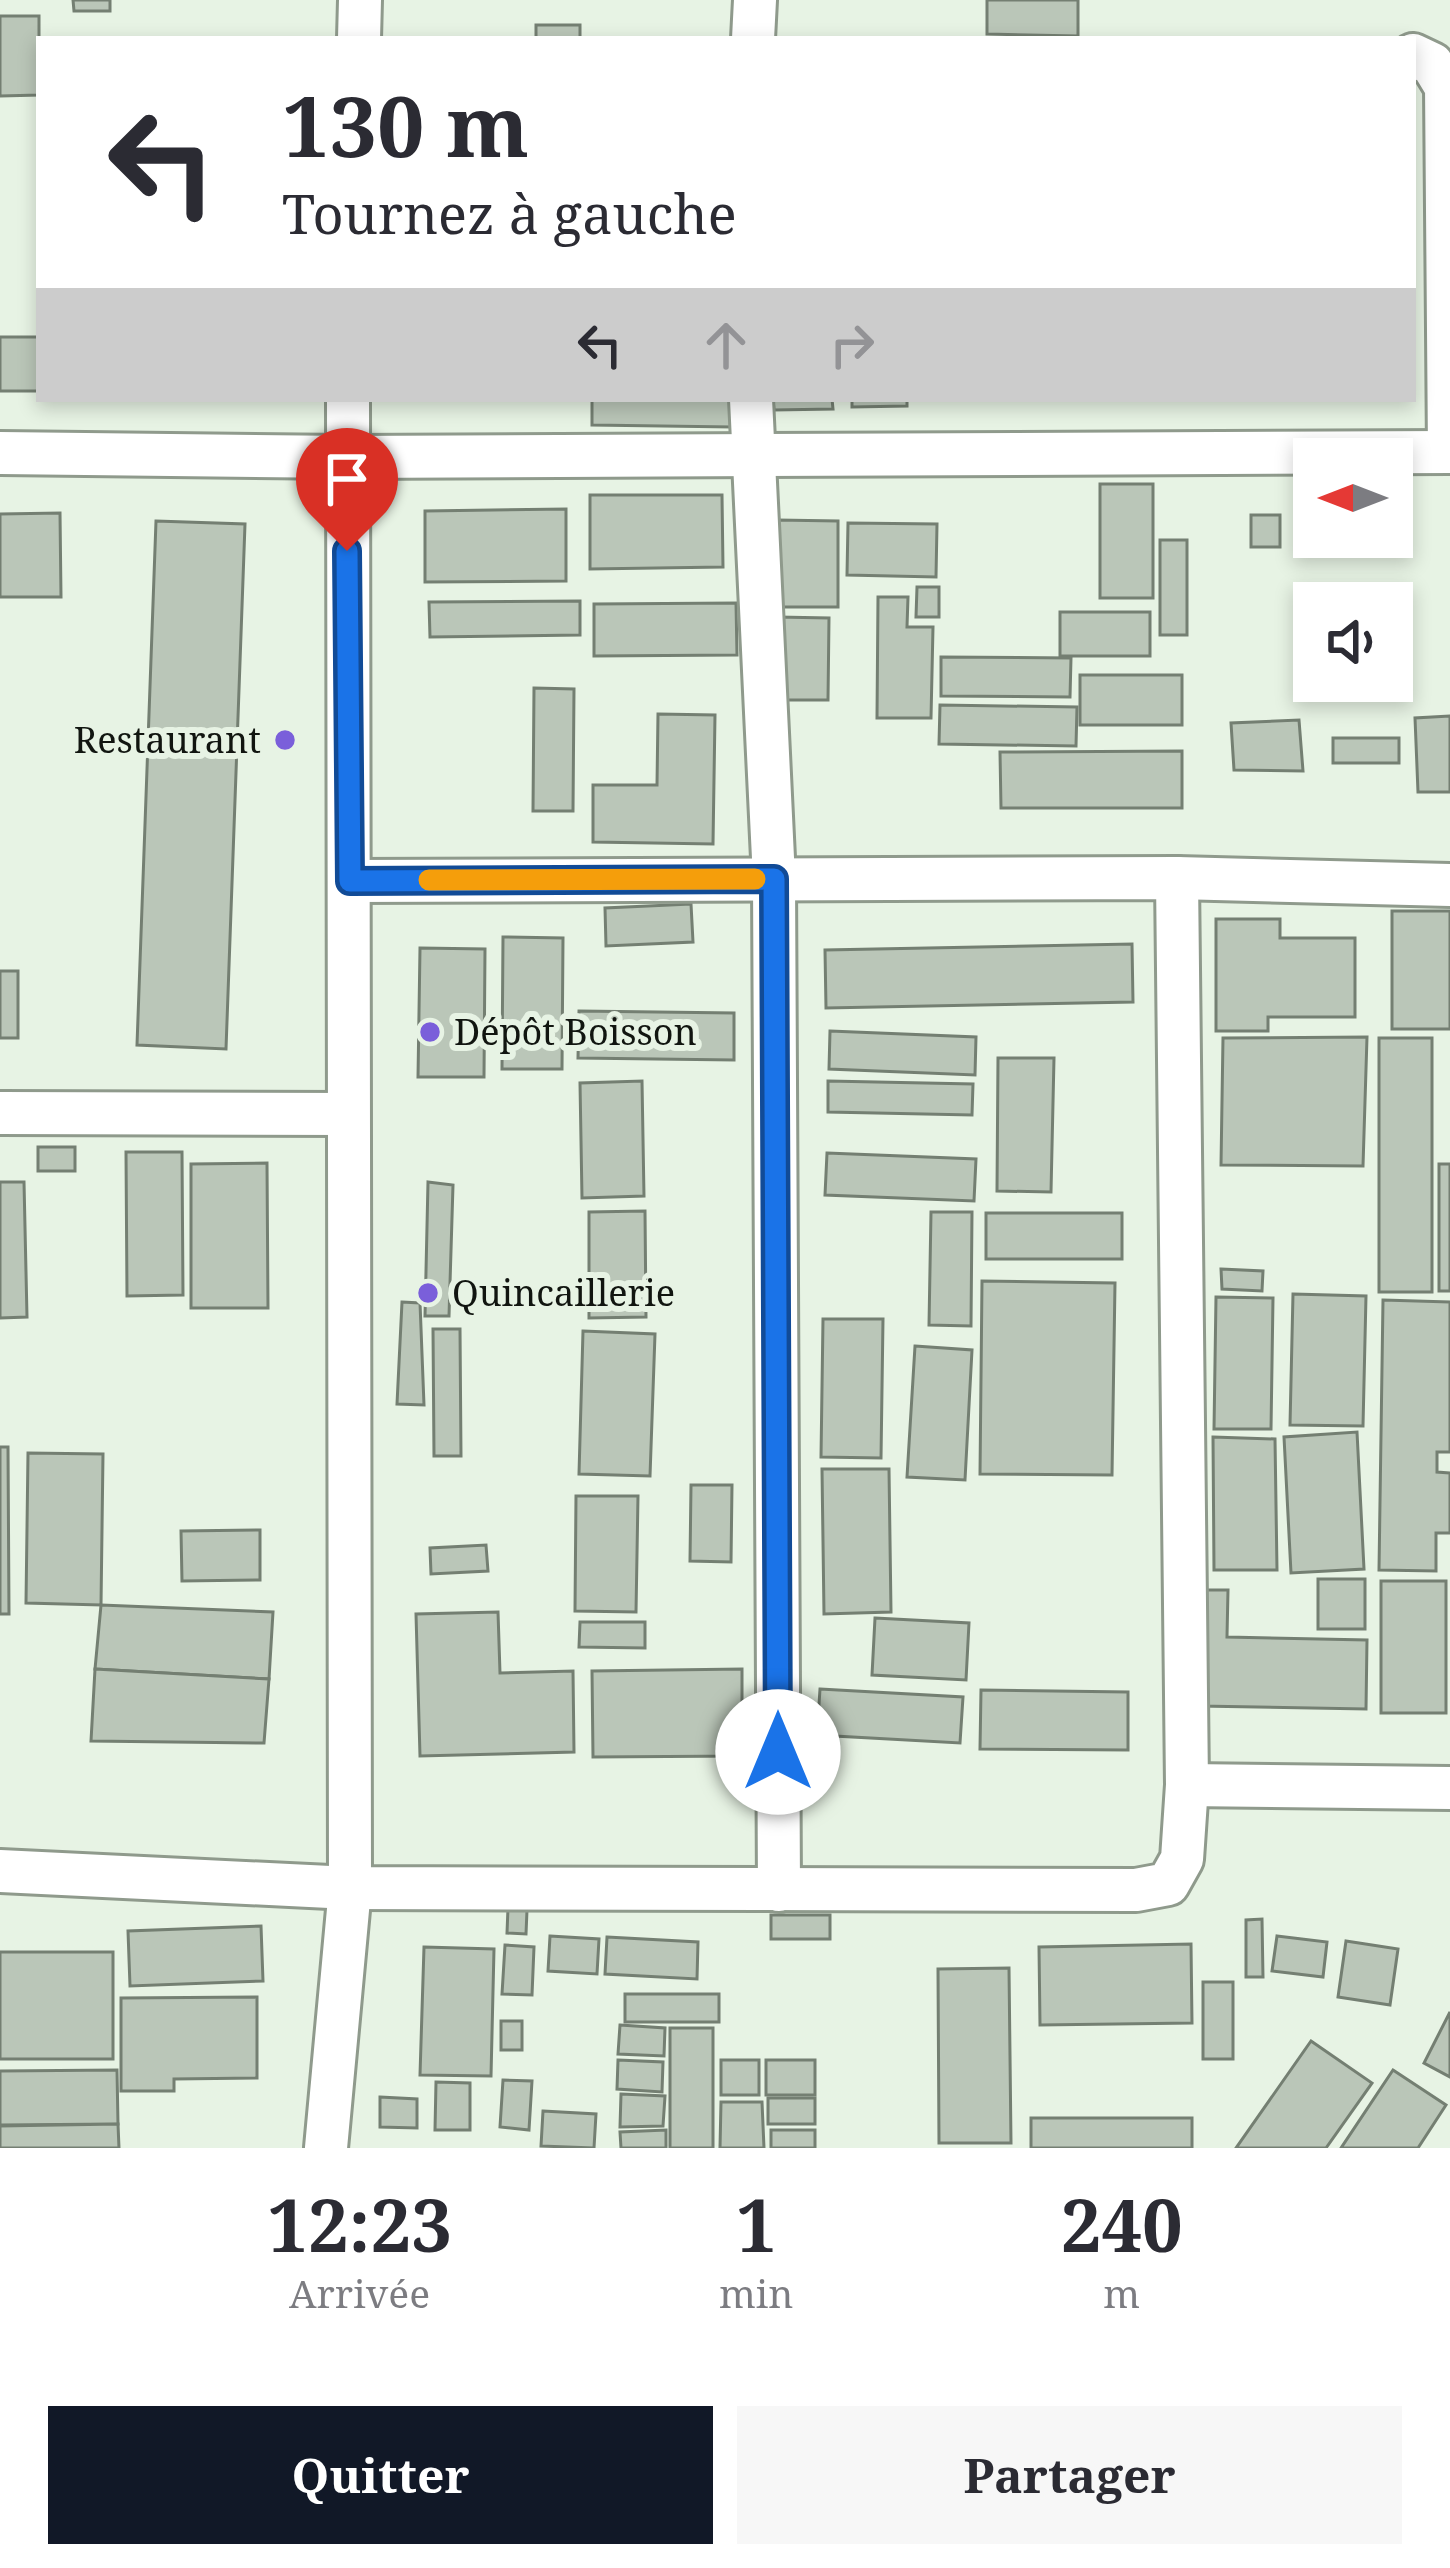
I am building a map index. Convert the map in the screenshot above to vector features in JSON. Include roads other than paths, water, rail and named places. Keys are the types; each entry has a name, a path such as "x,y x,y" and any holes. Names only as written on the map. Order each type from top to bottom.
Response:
{"street":[{"path":"358,36 360,0"},
{"path":"753,36 754,0"},
{"path":"0,453 347,457 1449,452 1446,87 1432,64 1416,56"},
{"path":"326,2148 350,1888 349,402"},
{"path":"751,402 774,879 779,1890"},
{"path":"350,881 1177,878 1450,885"},
{"path":"0,1871 350,1888 1136,1890 1168,1884 1182,1858 1187,1785 1177,878"},
{"path":"0,1113 348,1114"},
{"path":"1187,1785 1450,1788"}],"place":[{"name":"Restaurant","path":"285,740"},
{"name":"Dépôt Boisson","path":"430,1032"},
{"name":"Quincaillerie","path":"428,1293"}]}
